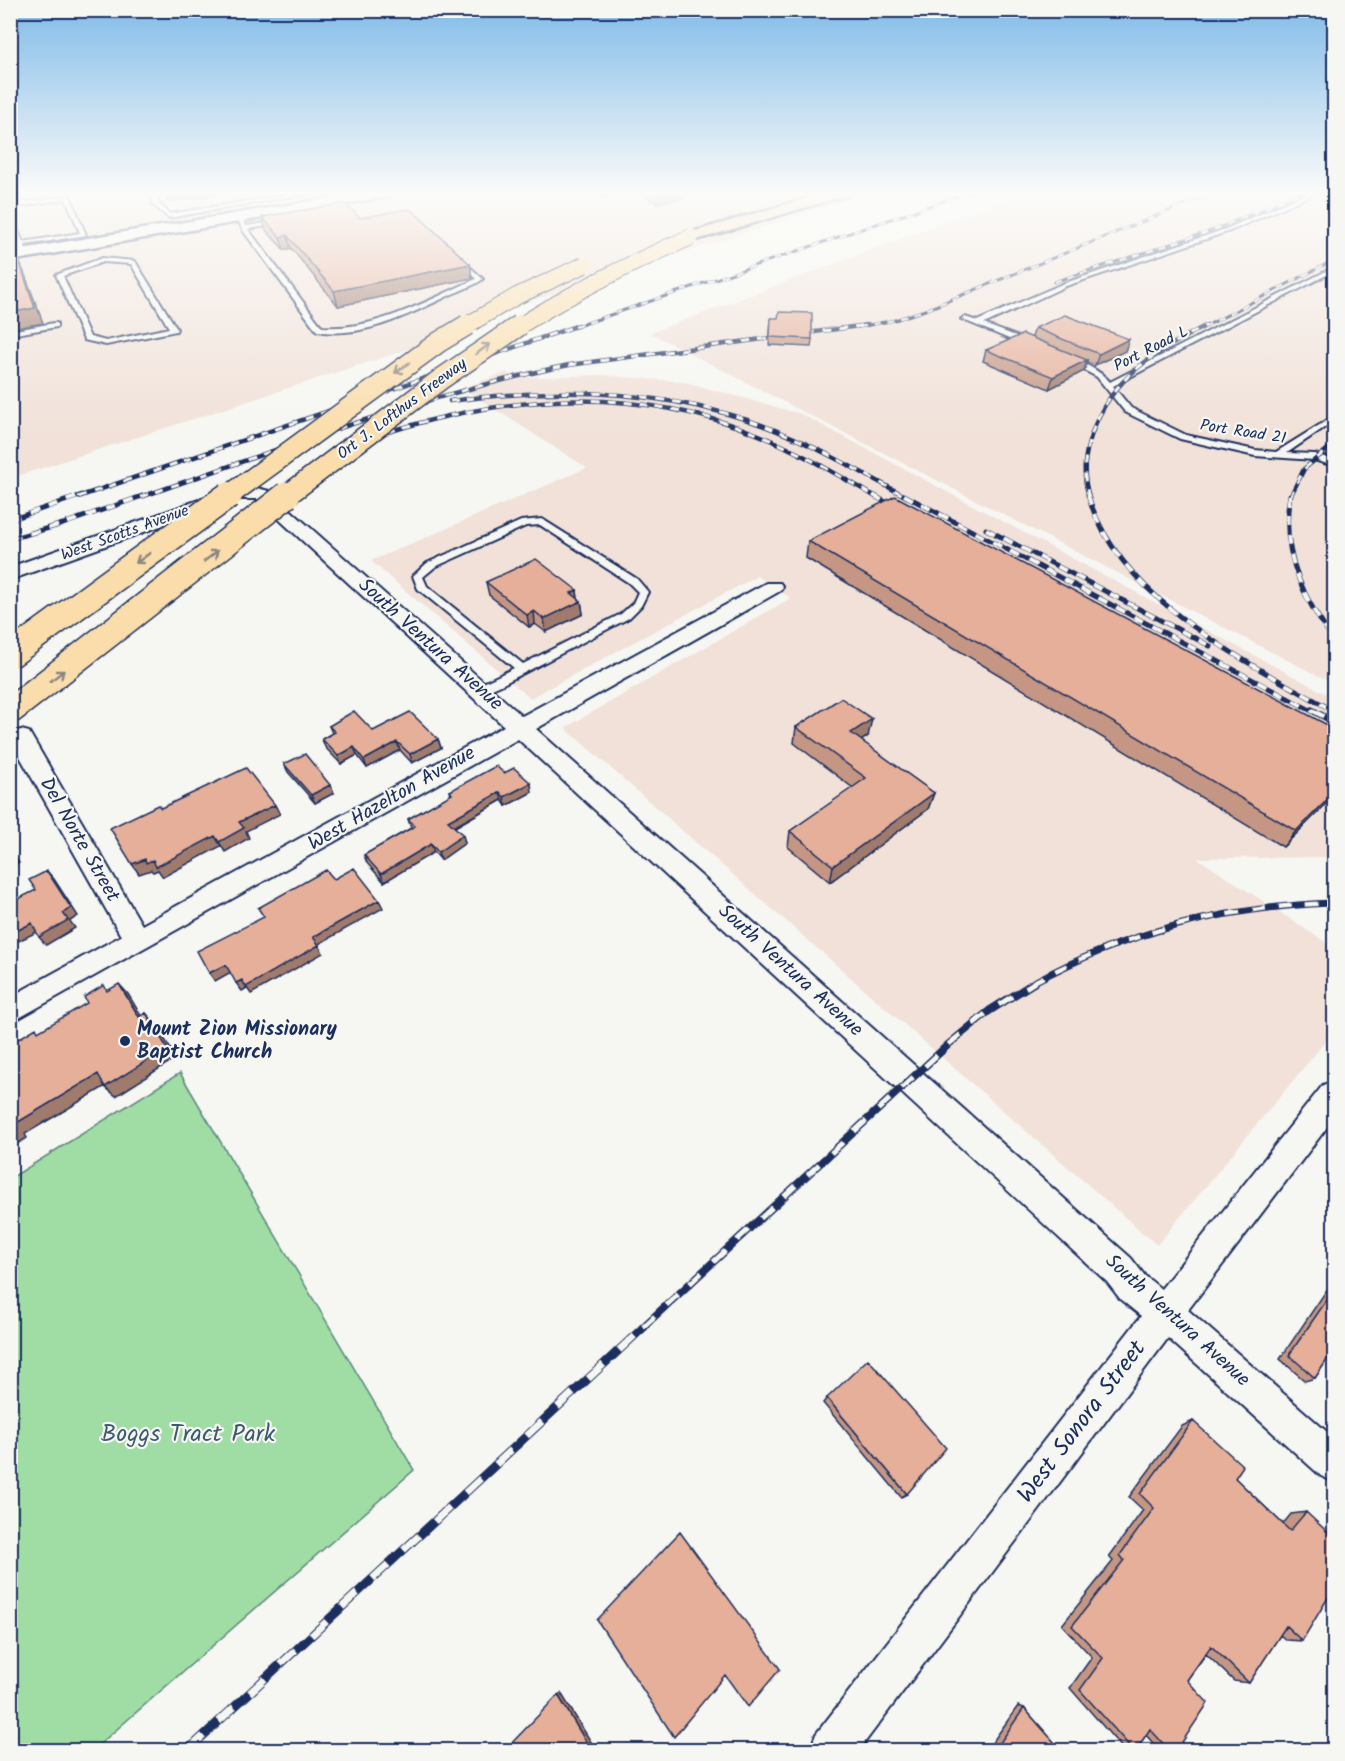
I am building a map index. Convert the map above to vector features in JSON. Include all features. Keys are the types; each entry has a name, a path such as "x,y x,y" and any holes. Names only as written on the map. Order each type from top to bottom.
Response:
{"highway":[{"name":"Ort J. Lofthus Freeway","path":"10,655 456,331 499,306 563,274"},
{"name":"Ort J. Lofthus Freeway","path":"10,711 391,415 489,344 606,274"}],"street":[{"name":"West Scotts Avenue","path":"10,574 240,492"},
{"name":"South Ventura Avenue","path":"240,492 253,492 266,497 1119,1270 1133,1288 1205,1346 1335,1463"},
{"name":"West Hazelton Avenue","path":"10,1011 773,587"},
{"name":"Del Norte Street","path":"21,738 137,941"},
{"name":"West Sonora Street","path":"832,1750 1135,1355 1164,1313 1335,1095"}],"lane":[{"path":"61,274 59,275 87,338 106,343 173,329 140,274"},
{"path":"280,274 320,329 328,331 349,330 393,317 480,279 475,274"},
{"path":"977,324 1064,285 1096,274"},
{"name":"Port Road L","path":"1108,386 1325,274"},
{"path":"965,319 1042,349"},
{"path":"10,333 54,325"},
{"name":"Port Road 21","path":"1064,358 1100,375 1128,410 1183,437 1226,448 1315,457 1335,463"},
{"path":"1279,454 1335,418"},
{"path":"479,690 522,669 625,616 637,604 644,592 633,581 542,522 524,523 431,565 418,576 422,587 522,669"}],"shaded area":[{"path":"11,274 615,274 455,325 464,331 11,478"},
{"path":"807,274 1334,274 1334,684 650,333"},
{"path":"506,372 515,378 601,375 685,382 801,414 1334,698 1334,857 1197,858 1334,948 1334,1031 1157,1245 565,728 791,598 757,576 530,698 371,561 587,468 462,388"}],"green space":[{"name":"Boggs Tract Park","path":"180,1073 414,1470 93,1750 11,1750 11,1178"}],"building":[{"path":"10,274 24,274 35,308 10,313"},
{"path":"320,274 419,274 334,291"},
{"path":"779,312 812,313 812,339 770,337 771,318 778,318"},
{"path":"1065,315 1129,339 1099,354 1035,328"},
{"path":"1023,334 1087,360 1053,377 986,350"},
{"path":"895,496 1335,729 1335,792 1296,831 808,541"},
{"path":"536,559 577,590 571,593 581,601 544,619 534,611 527,615 486,582"},
{"path":"841,698 872,719 851,733 934,793 833,866 790,831 866,778 796,727"},
{"path":"354,711 373,731 410,712 438,739 410,754 397,742 364,760 354,747 338,756 322,739 335,732 329,726"},
{"path":"305,754 330,785 311,795 284,764"},
{"path":"496,766 504,773 514,768 531,783 504,797 500,792 448,821 463,835 438,852 431,844 381,874 364,855 415,826 408,819 452,794 450,791"},
{"path":"246,768 275,805 239,822 244,828 219,842 215,836 156,867 153,860 146,863 145,859 132,864 110,828 158,805 161,808"},
{"path":"354,868 379,900 313,937 319,945 246,987 242,980 236,983 226,965 209,973 197,951 264,917 258,908 326,870 334,879"},
{"path":"47,871 71,908 63,913 68,920 39,937 32,923 10,934 10,903 36,890 29,880"},
{"path":"119,984 139,1017 146,1013 167,1048 105,1087 98,1074 13,1125 15,1129 10,1131 10,1044 36,1028 38,1032 87,1003 84,997 104,985 107,991"},
{"path":"1335,1288 1335,1348 1315,1378 1289,1355"},
{"path":"868,1359 946,1448 907,1494 827,1398"},
{"path":"1193,1421 1243,1466 1235,1478 1290,1531 1306,1512 1335,1539 1335,1586 1302,1641 1286,1626 1249,1683 1211,1646 1187,1680 1208,1703 1177,1750 1169,1750 1150,1729 1136,1750 1133,1750 1080,1690 1103,1658 1072,1626 1124,1560 1120,1555 1154,1508 1140,1494"},
{"path":"680,1532 780,1669 748,1707 725,1675 674,1737 597,1620"},
{"path":"558,1695 591,1750 505,1750"},
{"path":"1024,1708 1061,1750 995,1750"}],"railway":[{"path":"575,327 730,274"},
{"path":"859,327 895,320 928,309 1013,274"},
{"path":"1054,282 1078,274"},
{"path":"1204,327 1306,274"},
{"path":"78,497 579,325"},
{"path":"141,497 353,424 514,377 569,365 867,325"},
{"path":"1089,497 1085,472 1087,449 1100,413 1111,396 1124,381 1154,356 1207,325"},
{"path":"450,401 537,393 581,393 625,395 711,409 794,438 907,497"},
{"path":"388,432 481,409 527,403 574,400 620,402 667,408 713,419 759,435 804,456 876,497"},
{"path":"1290,497 1304,469 1334,444"},
{"path":"10,520 82,495"},
{"path":"10,539 63,524 145,495"},
{"path":"873,495 898,509"},
{"path":"904,495 1314,712"},
{"path":"1088,495 1104,532 1127,566 1156,596 1189,624 1225,649 1334,711"},
{"path":"1290,495 1288,535 1296,572 1312,607 1334,640"},
{"path":"986,529 1210,646"},
{"path":"1312,710 1334,722"},
{"path":"1032,983 1105,949 1178,925 1254,910 1334,903"},
{"path":"643,1327 949,1044 989,1011 1035,982"},
{"path":"188,1750 645,1326"}],"place":[{"name":"Mount Zion Missionary Baptist Church","path":"125,1041"}]}
